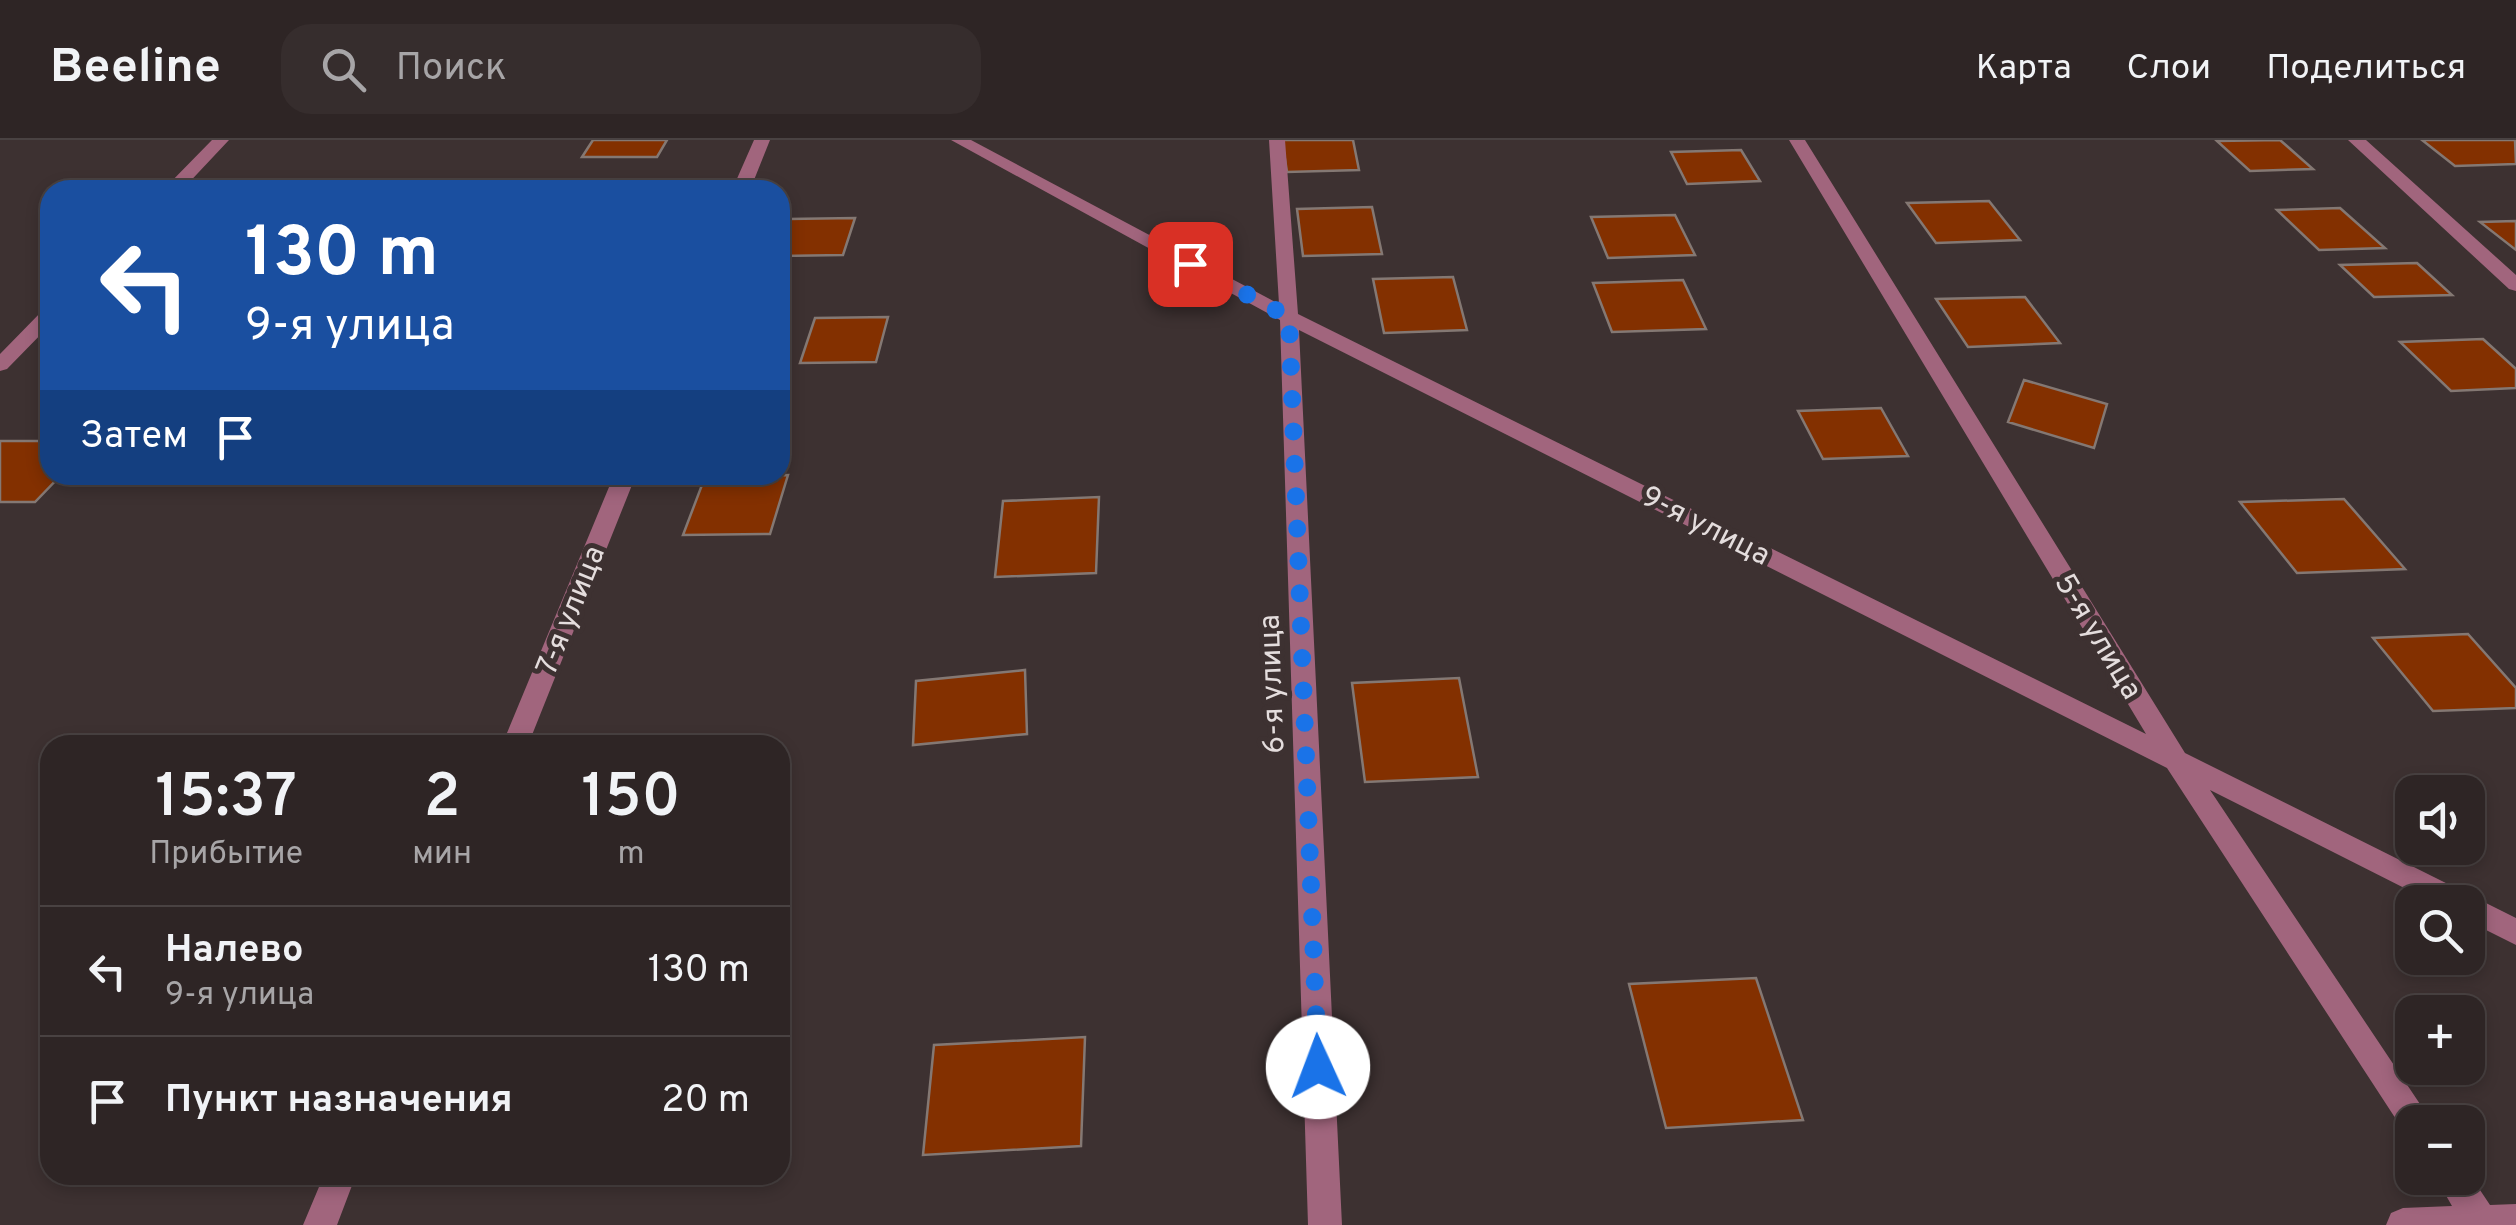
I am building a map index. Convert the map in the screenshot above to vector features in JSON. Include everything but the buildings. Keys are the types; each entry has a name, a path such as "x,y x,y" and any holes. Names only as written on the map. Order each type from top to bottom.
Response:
{"street":[{"path":"182,180 221,140"},
{"path":"746,180 762,140"},
{"name":"9-я улица","path":"959,140 1289,317 2424,885"},
{"name":"6-я улица","path":"1277,140 1289,317 1324,1225"},
{"name":"5-я улица","path":"1797,140 2174,758 2405,1105"},
{"path":"2356,140 2516,285"},
{"path":"0,364 40,324"},
{"name":"7-я улица","path":"520,735 622,485"},
{"path":"2485,916 2516,932"},
{"path":"320,1225 336,1185"},
{"path":"2468,1195 2494,1223"},
{"path":"2403,1225 2494,1223"}],"route":[{"path":"1190,264 1289,317 1318,1067"}]}
